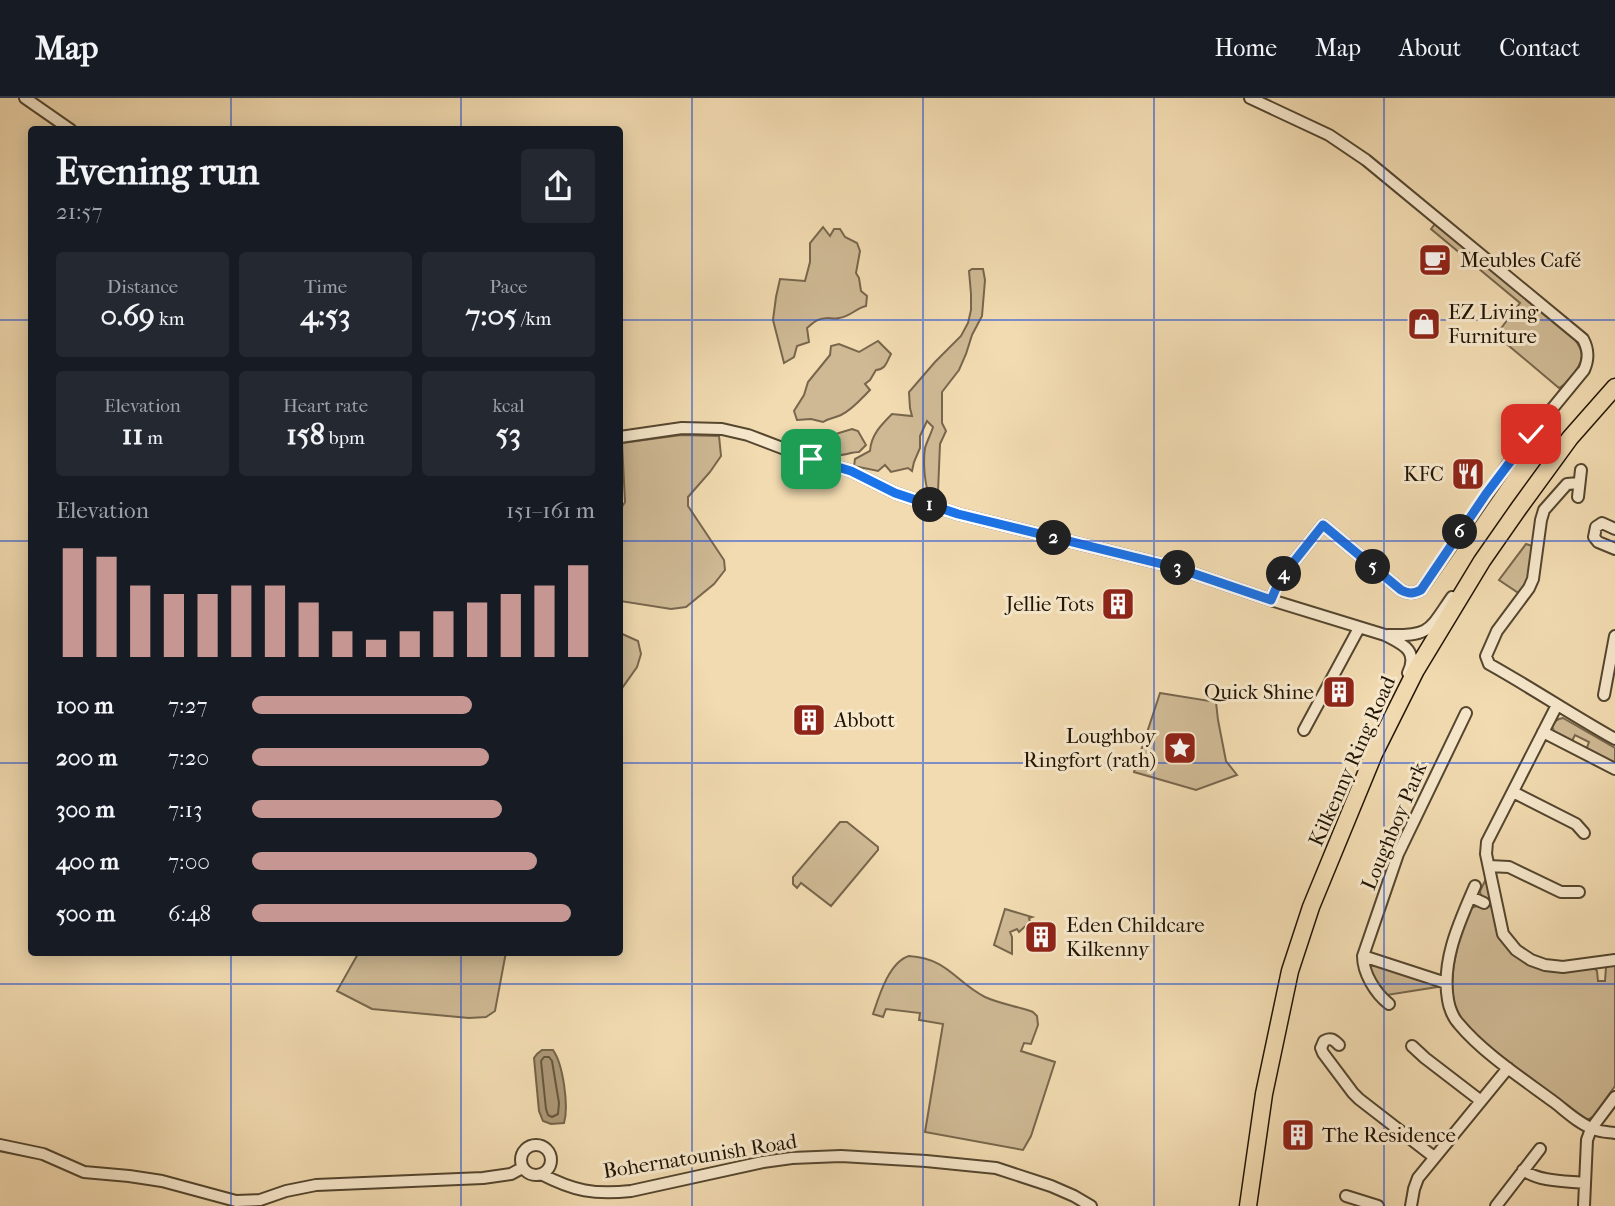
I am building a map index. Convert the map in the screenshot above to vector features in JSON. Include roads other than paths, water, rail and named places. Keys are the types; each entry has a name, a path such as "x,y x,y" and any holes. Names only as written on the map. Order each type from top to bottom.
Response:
{"highway":[{"name":"Kilkenny Ring Road","path":"1248,1206 1264,1094 1290,971 1325,872 1385,730 1422,660 1482,561 1570,438 1615,387"}],"street":[{"path":"25,98 65,126"},
{"path":"1250,98 1329,135 1366,160 1583,339 1588,355 1584,370 1516,454 1421,590 1408,593 1401,590 1323,525 1280,579 1271,600"},
{"path":"623,437 681,428 722,429 748,435 851,471 895,493 958,514 1174,567 1385,635 1403,644 1412,658 1411,667 1393,703 1385,730"},
{"path":"1578,497 1581,470"},
{"path":"1579,483 1567,484 1545,510 1529,589 1497,631 1486,656 1489,664 1615,739"},
{"path":"1615,529 1602,523 1596,527 1594,534 1598,542 1615,550"},
{"path":"1385,635 1418,634 1432,627 1457,589 1482,561"},
{"path":"1304,730 1359,628"},
{"path":"1604,695 1615,636"},
{"path":"1557,705 1487,842 1486,854 1503,934 1516,950 1545,965 1563,967 1615,960"},
{"name":"Loughboy Park","path":"1363,956 1398,853 1461,738 1466,713"},
{"path":"1543,732 1615,769"},
{"path":"1513,792 1576,824 1584,832"},
{"path":"1489,866 1509,867 1561,892 1579,892"},
{"path":"1484,903 1473,892 1457,928 1450,954 1446,983 1448,1002 1456,1021 1508,1068 1591,1129 1615,1133"},
{"path":"1389,1004 1384,1001 1368,977 1363,966 1363,956 1446,983"},
{"path":"1600,962 1601,975"},
{"path":"1339,1045 1328,1038 1321,1048 1353,1093 1434,1157"},
{"path":"1412,1046 1481,1101"},
{"path":"1411,1206 1418,1178 1508,1068"},
{"path":"1584,1206 1587,1140 1591,1129 1615,1097"},
{"name":"Bohernatounish Road","path":"523,1168 520,1160 523,1152 529,1146 537,1144 545,1147 550,1154 545,1171 561,1184 609,1194 792,1158 841,1156 926,1161 996,1168 1051,1186 1091,1206"},
{"path":"0,1145 43,1154 84,1172 130,1175 162,1181 236,1201 260,1200 316,1185 483,1178 511,1174 523,1168 533,1175 545,1171"},
{"path":"1496,1206 1540,1149"},
{"path":"1523,1170 1538,1178 1585,1183"},
{"path":"1346,1196 1378,1206"}],"water":[{"path":"542,1050 553,1050 560,1065 565,1096 564,1123 551,1124 543,1121 539,1111 534,1058"}],"place":[{"name":"Meubles Café","path":"1435,260"},
{"name":"EZ Living Furniture","path":"1424,324"},
{"name":"KFC","path":"1468,474"},
{"name":"Jellie Tots","path":"1118,604"},
{"name":"Quick Shine","path":"1339,692"},
{"name":"Abbott","path":"809,720"},
{"name":"Loughboy Ringfort (rath)","path":"1180,748"},
{"name":"Eden Childcare Kilkenny","path":"1041,937"},
{"name":"The Residence","path":"1298,1135"}]}
